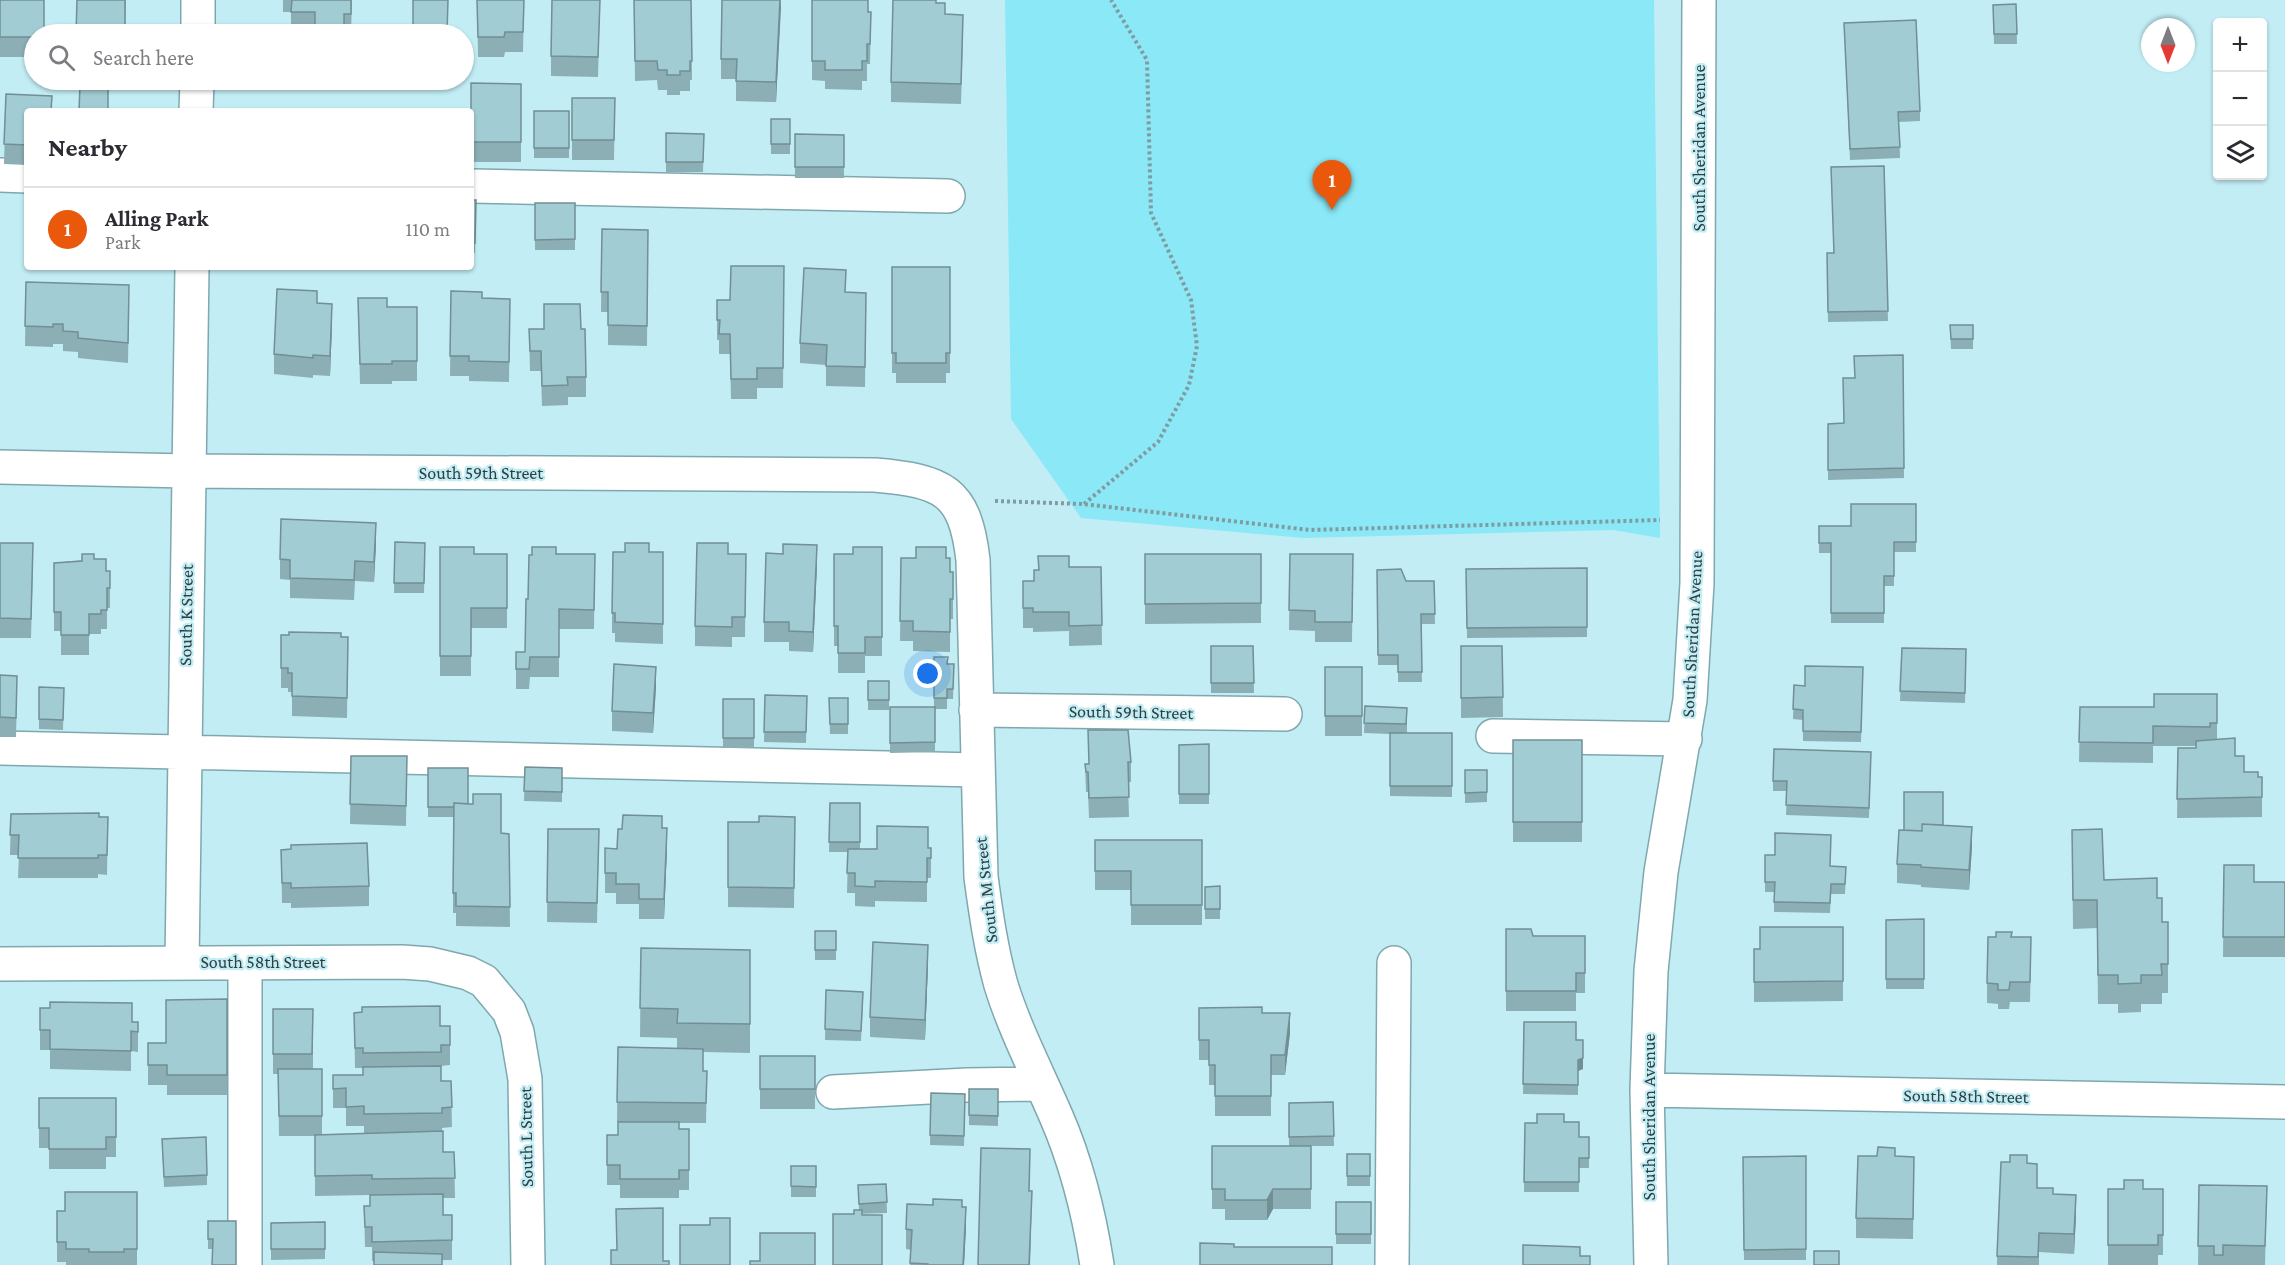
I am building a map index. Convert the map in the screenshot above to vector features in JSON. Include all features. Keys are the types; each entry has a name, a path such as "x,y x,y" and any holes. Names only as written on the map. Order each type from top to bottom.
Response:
{"street":[{"path":"198,0 198,24"},
{"name":"South Sheridan Avenue","path":"1651,1265 1647,1090 1650,971 1656,909 1690,700 1697,583 1700,0"},
{"path":"196,90 196,108"},
{"path":"0,175 24,176"},
{"path":"474,186 948,196"},
{"name":"South K Street","path":"182,963 192,270"},
{"name":"South 59th Street","path":"0,467 188,471 875,475 915,480 935,486 955,500"},
{"name":"South M Street","path":"955,500 969,530 973,560 981,877 992,952 1020,1036 1075,1166 1088,1208 1097,1265"},
{"name":"South 59th Street","path":"976,711 1285,714"},
{"path":"1493,736 1685,739"},
{"path":"0,748 978,770"},
{"path":"245,963 245,1265"},
{"path":"1392,1265 1394,963"},
{"name":"South 58th Street","path":"0,964 430,964 468,973 484,981 509,1011"},
{"name":"South L Street","path":"509,1011 519,1042 525,1079 528,1265"},
{"path":"833,1092 968,1085 1041,1084"},
{"name":"South 58th Street","path":"1647,1090 2285,1101"}],"path":[{"path":"1083,504 1158,442 1189,385 1197,346 1191,300 1151,213 1147,60 1111,0"},
{"path":"955,500 1083,504 1310,531 1660,520"}],"shaded area":[{"path":"1005,0 1654,0 1660,538 1613,530 1303,538 1081,518 1011,419"}],"building":[{"path":"0,0 44,0 44,24 24,24 24,37 0,37"},
{"path":"77,0 125,0 125,24 76,24"},
{"path":"292,0 351,0 351,14 344,14 344,24 315,24 315,12 291,12"},
{"path":"413,0 448,0 447,24 413,24"},
{"path":"477,0 524,0 523,32 505,32 504,37 478,37"},
{"path":"552,0 600,0 598,57 551,56"},
{"path":"634,0 691,0 692,61 690,61 690,71 680,71 680,75 667,75 667,70 658,70 657,61 635,61"},
{"path":"722,0 780,0 776,82 736,81 737,59 721,59"},
{"path":"812,0 868,0 868,12 871,12 870,44 867,44 867,61 862,61 862,70 825,70 825,61 812,61"},
{"path":"893,0 936,0 936,3 945,3 945,14 963,15 961,84 891,82"},
{"path":"2016,4 2017,34 1994,34 1993,5"},
{"path":"1916,20 1920,111 1898,112 1900,147 1850,149 1844,23"},
{"path":"474,83 521,84 521,142 474,142 474,108 471,108 471,90 474,90"},
{"path":"80,90 108,90 108,108 79,108"},
{"path":"6,94 52,96 51,108 24,108 24,145 4,144"},
{"path":"572,98 615,98 614,140 572,140"},
{"path":"534,111 569,111 569,148 534,148"},
{"path":"771,119 790,119 790,144 771,144"},
{"path":"666,133 704,134 703,162 666,162"},
{"path":"795,134 844,135 844,167 795,167"},
{"path":"1884,166 1888,311 1828,312 1827,253 1834,253 1831,167"},
{"path":"474,200 476,200 475,243"},
{"path":"535,203 575,203 575,239 535,240"},
{"path":"602,229 648,230 647,326 608,325 608,292 601,292"},
{"path":"731,266 784,266 783,368 757,368 757,379 731,379 730,334 719,334 720,320 717,320 717,300 730,300"},
{"path":"892,267 950,267 950,353 946,353 946,363 896,363 896,353 892,353"},
{"path":"804,268 846,270 845,292 866,293 865,367 826,366 827,345 800,343"},
{"path":"26,282 129,285 128,343 78,338 78,332 63,331 63,324 53,324 53,327 25,326"},
{"path":"277,289 317,291 317,303 332,304 330,356 313,355 313,358 274,354"},
{"path":"451,291 482,292 482,298 510,299 509,362 469,361 469,356 450,356"},
{"path":"358,298 387,298 387,307 417,307 417,361 360,364"},
{"path":"544,304 580,304 581,329 585,329 586,377 567,377 568,385 542,386 541,351 530,351 529,329 544,329"},
{"path":"1950,325 1973,325 1973,339 1951,339"},
{"path":"1903,355 1904,468 1828,470 1828,424 1844,423 1843,378 1855,378 1854,356"},
{"path":"1851,504 1916,504 1916,542 1894,542 1894,576 1884,576 1884,613 1831,613 1831,543 1819,543 1819,526 1851,526"},
{"path":"281,519 376,523 374,562 355,561 354,580 290,578 290,560 280,559"},
{"path":"395,542 425,543 424,583 394,583"},
{"path":"0,543 33,543 31,619 0,618"},
{"path":"625,543 649,543 649,552 663,552 663,624 615,622 615,613 612,613 613,552 625,552"},
{"path":"697,543 728,543 728,554 746,554 745,617 732,617 732,627 695,626"},
{"path":"783,544 817,545 813,632 789,631 789,622 764,622 766,553 783,554"},
{"path":"440,547 474,547 474,554 507,554 507,608 471,608 471,656 440,656"},
{"path":"532,547 556,547 556,554 595,554 594,610 559,609 559,657 530,657 529,669 516,669 516,652 525,652 526,599 528,599 529,555 532,555"},
{"path":"853,547 882,547 882,637 865,637 865,653 838,653 838,626 834,626 834,554 853,554"},
{"path":"916,547 946,547 946,558 950,558 950,572 953,572 950,632 913,631 913,621 900,621 901,558 916,558"},
{"path":"82,554 94,554 94,559 106,559 106,571 110,571 107,610 101,610 101,614 89,614 89,635 61,635 61,612 54,612 54,563 82,561"},
{"path":"1145,554 1261,554 1261,603 1145,604"},
{"path":"1290,554 1353,554 1352,622 1315,622 1315,611 1289,610"},
{"path":"1038,556 1069,556 1069,567 1101,567 1102,625 1069,626 1069,612 1033,612 1033,608 1023,608 1023,581 1034,581 1034,570 1039,570"},
{"path":"1587,568 1587,627 1467,628 1466,569"},
{"path":"1401,569 1406,581 1434,581 1435,614 1421,614 1422,672 1398,672 1398,655 1378,655 1377,570"},
{"path":"289,632 341,633 341,637 348,637 347,698 292,696 292,673 288,673 288,668 281,668 281,635 289,635"},
{"path":"1211,646 1253,646 1254,683 1211,683"},
{"path":"1461,646 1502,646 1503,697 1461,698"},
{"path":"1902,648 1966,649 1965,693 1900,691"},
{"path":"934,657 948,657 947,664 954,664 953,689 947,689 947,698 934,698"},
{"path":"614,664 656,667 653,713 612,711"},
{"path":"1805,666 1863,667 1861,732 1803,731 1803,710 1793,709 1794,685 1805,686"},
{"path":"1325,667 1362,667 1362,716 1325,716"},
{"path":"0,675 17,676 16,718 0,717"},
{"path":"868,681 889,681 889,700 868,700"},
{"path":"39,687 64,688 63,720 39,719"},
{"path":"2154,694 2217,694 2217,723 2210,723 2210,727 2153,726 2153,743 2079,742 2080,707 2154,707"},
{"path":"765,695 807,696 806,732 764,732"},
{"path":"829,698 848,698 848,724 830,724"},
{"path":"723,699 754,699 754,738 723,738"},
{"path":"1365,706 1407,708 1406,724 1364,723"},
{"path":"890,707 935,707 935,742 890,743"},
{"path":"1088,730 1128,730 1131,762 1128,762 1129,797 1089,798 1088,772 1086,772 1085,764 1089,764"},
{"path":"1390,733 1452,733 1452,786 1390,786"},
{"path":"2235,738 2235,756 2244,756 2244,772 2258,772 2258,777 2262,777 2262,797 2177,799 2178,748 2196,748 2196,741"},
{"path":"1513,740 1582,740 1582,822 1513,822"},
{"path":"1209,744 1209,794 1179,794 1179,745"},
{"path":"1774,749 1871,752 1869,808 1786,805 1787,781 1773,781"},
{"path":"351,756 407,756 406,806 350,804"},
{"path":"525,767 562,768 562,792 524,791"},
{"path":"428,768 468,768 468,804 454,803 454,807 428,807"},
{"path":"1465,770 1487,770 1487,792 1465,793"},
{"path":"1904,792 1943,792 1943,825 1922,824 1922,831 1904,830"},
{"path":"473,794 501,794 501,833 509,834 510,907 456,906 456,893 453,893 454,803 473,804"},
{"path":"830,803 860,803 860,842 829,842"},
{"path":"99,813 99,817 108,817 107,855 98,855 98,858 18,858 19,835 10,835 11,814"},
{"path":"623,815 662,816 662,828 667,828 664,899 639,899 639,884 616,884 616,873 605,873 605,848 617,849 618,829 622,829"},
{"path":"759,816 795,817 794,888 728,887 728,822 759,822"},
{"path":"1922,824 1972,827 1969,870 1897,864 1899,830 1922,831"},
{"path":"877,826 928,827 928,848 931,848 931,858 927,858 927,882 875,881 875,887 855,886 855,873 847,873 848,849 877,849"},
{"path":"548,829 599,829 597,903 547,902"},
{"path":"2102,829 2104,880 2157,878 2157,898 2162,898 2162,922 2168,922 2168,964 2161,964 2162,975 2141,975 2141,983 2118,984 2118,975 2098,975 2097,900 2073,900 2072,830"},
{"path":"1775,833 1831,835 1830,866 1846,867 1845,884 1831,884 1830,903 1774,902 1775,882 1765,882 1765,855 1775,855"},
{"path":"1095,840 1202,840 1202,905 1131,905 1131,871 1095,871"},
{"path":"367,843 369,886 291,888 291,883 282,883 281,850 291,849 291,845"},
{"path":"2224,865 2254,865 2254,882 2285,882 2285,937 2223,937"},
{"path":"1220,886 1220,909 1205,909 1205,887"},
{"path":"1924,919 1924,979 1886,979 1886,920"},
{"path":"1760,927 1843,927 1843,981 1754,982 1754,949 1760,949"},
{"path":"1506,929 1531,929 1533,936 1585,936 1585,973 1576,973 1576,991 1506,991"},
{"path":"815,931 836,931 836,950 815,950"},
{"path":"1996,932 2012,932 2011,937 2031,937 2030,982 2010,982 2009,990 1998,990 1998,984 1987,983 1988,937 1996,937"},
{"path":"873,942 928,945 925,1020 870,1017"},
{"path":"641,948 750,950 750,1024 677,1023 678,1009 640,1008"},
{"path":"826,990 863,992 861,1031 825,1029"},
{"path":"227,999 227,1075 167,1075 167,1065 148,1065 148,1043 166,1043 166,1000"},
{"path":"50,1002 132,1003 132,1022 138,1022 138,1032 131,1031 131,1051 50,1049 50,1030 40,1030 40,1008 50,1008"},
{"path":"440,1006 440,1026 450,1026 450,1045 441,1045 441,1052 363,1053 363,1048 355,1048 354,1013 362,1012 362,1007"},
{"path":"1262,1007 1262,1013 1290,1013 1285,1055 1271,1055 1271,1096 1215,1096 1215,1065 1209,1065 1209,1040 1199,1040 1199,1008"},
{"path":"273,1009 313,1009 312,1054 273,1054"},
{"path":"1524,1022 1576,1022 1576,1040 1583,1040 1583,1058 1578,1060 1578,1085 1523,1084"},
{"path":"618,1047 703,1049 703,1071 707,1071 706,1103 617,1102"},
{"path":"760,1056 815,1056 815,1089 760,1089"},
{"path":"441,1066 441,1081 451,1081 452,1107 442,1108 442,1113 364,1114 364,1106 346,1107 346,1088 333,1089 333,1075 363,1075 363,1067"},
{"path":"278,1069 322,1069 322,1116 279,1116"},
{"path":"969,1089 998,1089 998,1116 969,1115"},
{"path":"931,1093 965,1094 964,1136 930,1135"},
{"path":"39,1098 116,1098 116,1137 106,1137 106,1149 49,1149 49,1128 39,1128"},
{"path":"1333,1102 1334,1136 1289,1137 1289,1103"},
{"path":"1537,1114 1564,1114 1564,1122 1579,1122 1579,1137 1589,1137 1589,1158 1579,1158 1579,1182 1524,1182 1525,1123 1537,1123"},
{"path":"618,1122 679,1122 679,1129 689,1129 689,1170 679,1170 679,1179 620,1179 620,1165 607,1165 607,1135 618,1135"},
{"path":"443,1131 443,1152 454,1152 455,1178 372,1179 372,1175 315,1176 315,1135"},
{"path":"206,1137 207,1175 164,1177 162,1139"},
{"path":"1212,1146 1311,1146 1311,1189 1273,1189 1267,1200 1225,1200 1225,1189 1212,1189"},
{"path":"1878,1147 1895,1148 1895,1156 1914,1157 1913,1219 1856,1218 1858,1156 1877,1156"},
{"path":"981,1148 1030,1149 1029,1191 1032,1191 1029,1265 978,1265"},
{"path":"1347,1154 1370,1154 1370,1176 1347,1176"},
{"path":"2010,1155 2027,1155 2027,1163 2037,1164 2037,1188 2053,1188 2053,1194 2076,1195 2074,1234 2039,1233 2038,1257 1997,1256 2001,1162 2010,1162"},
{"path":"1806,1156 1806,1249 1744,1250 1743,1157"},
{"path":"791,1166 816,1166 816,1187 791,1186"},
{"path":"2124,1180 2143,1180 2143,1189 2163,1189 2163,1235 2158,1235 2158,1245 2108,1245 2108,1189 2124,1189"},
{"path":"886,1184 887,1202 859,1204 858,1185"},
{"path":"2199,1185 2267,1186 2265,1246 2223,1245 2223,1255 2214,1255 2214,1246 2198,1246"},
{"path":"65,1192 137,1192 137,1249 124,1249 124,1252 89,1252 89,1249 66,1249 66,1242 57,1242 57,1211 65,1211"},
{"path":"443,1194 443,1215 452,1215 452,1240 372,1242 372,1227 365,1227 364,1206 370,1206 370,1195"},
{"path":"933,1199 962,1200 962,1207 966,1207 963,1265 910,1263 912,1230 906,1229 907,1204 933,1205"},
{"path":"1336,1202 1371,1202 1371,1234 1336,1234"},
{"path":"663,1208 663,1261 669,1261 669,1265 611,1265 611,1250 617,1250 616,1209"},
{"path":"854,1210 862,1210 862,1215 882,1215 882,1265 833,1265 833,1214 854,1214"},
{"path":"710,1218 730,1218 730,1265 680,1265 680,1225 710,1225"},
{"path":"208,1221 236,1221 236,1265 212,1265 213,1239 208,1239"},
{"path":"325,1222 325,1249 271,1249 271,1223"},
{"path":"760,1233 815,1233 815,1265 750,1265 750,1261 760,1261"},
{"path":"1200,1243 1234,1244 1234,1247 1332,1247 1332,1265 1200,1265"},
{"path":"1523,1245 1580,1247 1580,1256 1590,1256 1590,1265 1523,1265"},
{"path":"1814,1251 1839,1251 1839,1265 1814,1265"},
{"path":"374,1252 442,1254 442,1265 374,1265"}],"place":[{"name":"Alling Park","path":"1332,210"}]}
